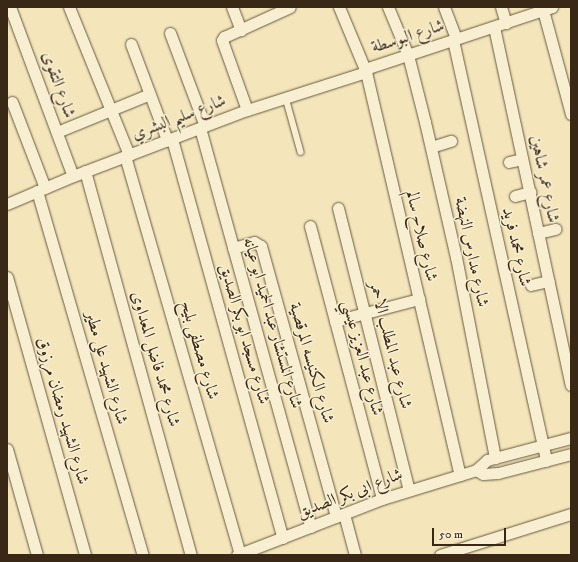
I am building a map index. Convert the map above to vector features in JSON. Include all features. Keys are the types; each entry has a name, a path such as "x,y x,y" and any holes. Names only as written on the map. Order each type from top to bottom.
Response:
{"street":[{"name":"شارع التقوى","path":"10,7 73,176"},
{"name":"شارع مصطفى بليح","path":"69,7 111,110 127,155 239,554"},
{"path":"232,7 241,30"},
{"path":"247,110 223,44 224,37 290,7"},
{"name":"شارع صلاح سالم","path":"339,7 365,70 460,475"},
{"name":"شارع مدارس النهضة","path":"388,7 408,55 431,147 456,257 495,458"},
{"name":"شارع محمد فريد","path":"444,7 454,40 546,461"},
{"path":"501,7 506,23"},
{"path":"548,9 569,99 571,114"},
{"name":"شارع البوسطة","path":"365,70 548,9"},
{"name":"شارع عمر شاهين","path":"494,27 571,385"},
{"name":"شارع المستشار عبد الحميد ابو عيانه","path":"170,33 203,127 233,248 311,527"},
{"name":"شارع مسجد ابو بكر الصديق","path":"132,44 169,140 283,538"},
{"name":"شارع سليم البشري","path":"7,204 85,171 247,110 365,70"},
{"path":"57,132 150,94"},
{"name":"شارع الشهيد على مطير","path":"12,102 41,189 143,555"},
{"path":"431,147 451,141"},
{"path":"509,162 522,159"},
{"name":"شارع محمد فاضل المعداوى","path":"85,171 191,555"},
{"path":"515,196 530,192"},
{"name":"شارع عبد المطلب الاحمر","path":"338,208 409,490"},
{"name":"شارع عبد العزيز عيسي","path":"310,226 382,499"},
{"path":"538,233 556,229"},
{"name":"شارع الكنيسه المرقصية","path":"233,248 254,242 261,246 340,516 355,555"},
{"name":"شارع الشهيد رمضان مرزوق","path":"7,277 85,555"},
{"path":"531,285 549,281"},
{"path":"335,321 419,299"},
{"name":"شارع ابى بكر الصديق","path":"239,554 257,552 283,538 382,499 476,470 481,464 495,458 571,438"},
{"path":"7,448 37,555"},
{"name":"شارع ابى بكر الصديق","path":"476,470 483,474 498,474 571,454"},
{"path":"440,555 571,514"}],"lane":[{"path":"286,98 301,152"}]}
